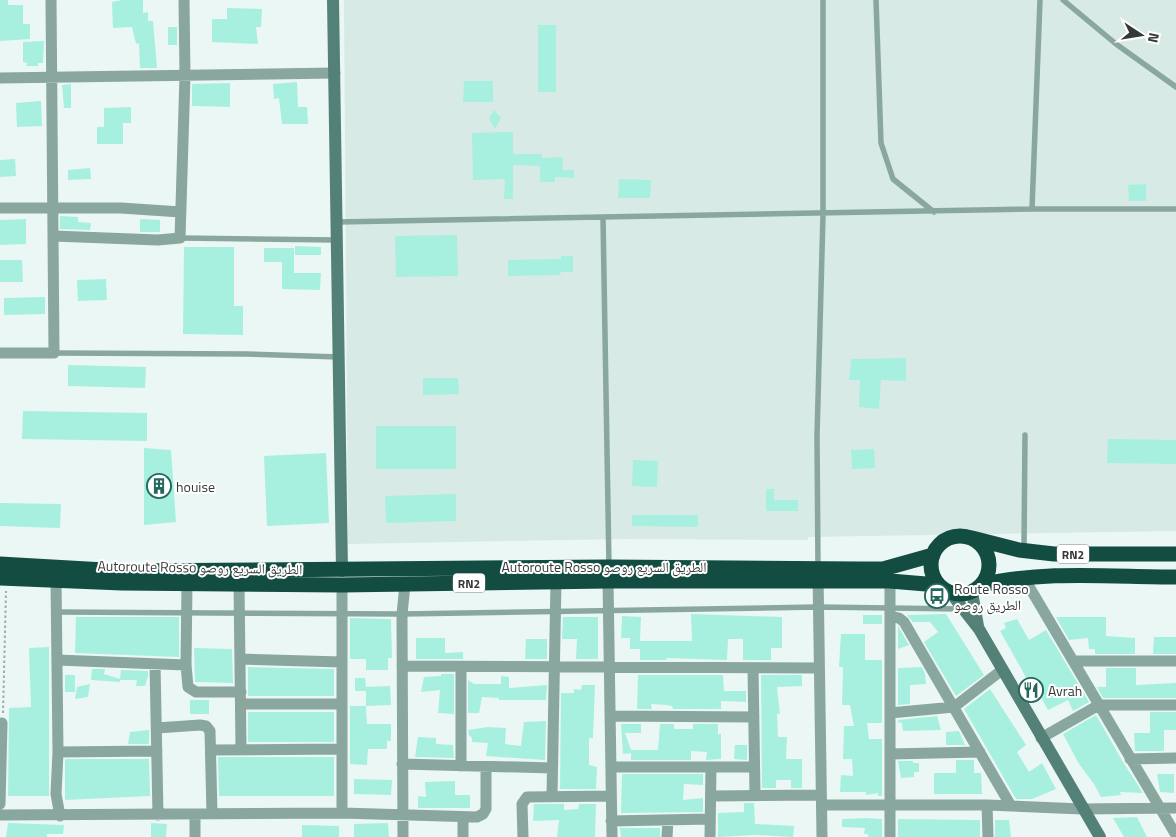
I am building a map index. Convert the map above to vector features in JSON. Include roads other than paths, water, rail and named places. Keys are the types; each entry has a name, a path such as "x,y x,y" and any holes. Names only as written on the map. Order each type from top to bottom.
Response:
{"highway":[{"path":"952,537 972,538 983,547 989,560 988,574 977,589 959,594 944,589 932,570 933,555 939,546 952,537"},
{"name":"RN2","path":"972,538 1024,551 1054,554 1176,554"},
{"name":"Autoroute Rosso الطريق السريع روصو","path":"818,575 883,568 933,555"},
{"name":"Autoroute Rosso الطريق السريع روصو","path":"0,564 122,571 342,578 405,585 556,581 609,574"},
{"name":"Autoroute Rosso الطريق السريع روصو","path":"3,578 187,584 342,578 609,574 818,575 890,581 944,589"},
{"name":"RN2","path":"977,589 1002,580 1024,578 1176,578"}],"street":[{"path":"0,353 54,353 51,0"},
{"path":"53,236 158,240 180,238 185,76 184,0"},
{"path":"333,0 338,222 342,578 342,813"},
{"path":"0,78 334,73"},
{"path":"0,208 120,208 181,212"},
{"path":"609,574 612,837"},
{"path":"818,575 822,837"},
{"path":"1024,578 1075,661 1130,759 1176,835"},
{"path":"56,580 58,752 56,794 60,816"},
{"path":"552,796 556,581"},
{"path":"890,581 890,837"},
{"path":"238,583 241,659 241,749"},
{"path":"187,584 186,665 187,681 190,690 241,698 342,704"},
{"path":"403,837 402,614 405,585"},
{"path":"944,589 979,629 1096,836"},
{"path":"977,589 979,629"},
{"path":"890,611 904,622 1011,806"},
{"path":"241,659 341,662"},
{"path":"57,660 186,665"},
{"path":"1075,661 1176,661"},
{"path":"155,664 158,815"},
{"path":"402,666 818,668"},
{"path":"461,667 461,766"},
{"path":"753,668 755,796"},
{"path":"890,713 954,707 1002,670"},
{"path":"1041,738 1099,705 1176,705"},
{"path":"610,716 754,717"},
{"path":"0,804 2,723"},
{"path":"157,728 206,726 210,731 212,750 212,814"},
{"path":"212,750 341,749"},
{"path":"58,752 157,751"},
{"path":"890,754 980,752"},
{"path":"1130,759 1176,758"},
{"path":"402,764 552,768"},
{"path":"0,815 342,813 477,818 486,809 486,766"},
{"path":"611,767 754,767"},
{"path":"710,837 711,767"},
{"path":"523,837 522,804 526,797 611,796"},
{"path":"710,796 755,796 890,805 987,805 1082,809 1176,808"},
{"path":"987,805 988,837"},
{"path":"194,814 195,837"},
{"path":"462,818 462,837"},
{"path":"611,821 710,819"},
{"path":"667,837 668,820"}],"lane":[{"path":"818,575 817,436 824,215 823,0"},
{"path":"876,0 881,143 893,179 934,212"},
{"path":"1032,209 1040,0"},
{"path":"1062,0 1116,44 1176,87"},
{"path":"338,222 824,215 1032,209 1176,209"},
{"path":"603,218 609,574"},
{"path":"180,238 338,240"},
{"path":"54,353 339,358"},
{"path":"1024,551 1025,435"},
{"path":"56,612 402,614 818,607 890,611 963,609"}],"place":[{"name":"houise","path":"159,486"},
{"name":"Route Rosso الطريق روصو","path":"937,596"},
{"name":"Avrah","path":"1031,690"}]}
